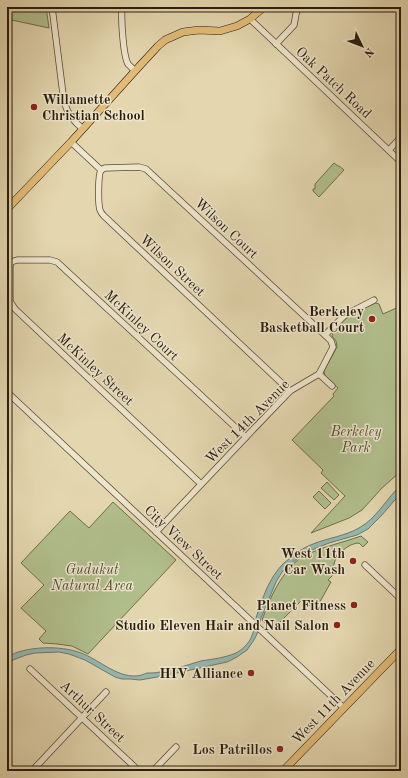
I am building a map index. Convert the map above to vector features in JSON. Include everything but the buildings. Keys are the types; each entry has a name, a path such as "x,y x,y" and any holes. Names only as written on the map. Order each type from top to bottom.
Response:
{"main road":[{"path":"7,209 165,40 183,32 220,31 229,29 250,20 264,7"},
{"name":"West 11th Avenue","path":"283,771 401,649"}],"street":[{"path":"52,7 64,102 73,121 83,129"},
{"path":"122,7 121,19 125,55 129,65 135,71"},
{"path":"276,44 294,26 298,7"},
{"name":"Oak Patch Road","path":"250,20 401,162"},
{"path":"389,150 401,137"},
{"path":"71,142 101,170"},
{"name":"Wilson Court","path":"101,170 105,168 139,167 146,169 325,336"},
{"name":"Wilson Street","path":"101,170 99,176 99,207 104,216 290,391"},
{"name":"McKinley Court","path":"9,260 50,260 57,262 246,437"},
{"name":"McKinley Street","path":"9,260 10,300 15,310 201,484"},
{"path":"332,386 319,374 333,347 331,342 325,336 345,315 374,300"},
{"name":"West 14th Avenue","path":"156,532 290,391 319,374"},
{"name":"City View Street","path":"7,392 344,708"},
{"path":"365,565 401,599"},
{"name":"Arthur Street","path":"30,669 139,771"},
{"path":"32,771 106,692"},
{"path":"153,771 176,747"}],"green space":[{"path":"7,7 46,7 49,28 7,19"},
{"path":"334,163 344,170 319,197 313,191 313,189 315,189 315,184"},
{"name":"Berkeley Park","path":"376,303 379,304 383,314 401,306 401,346 397,348 401,360 401,471 382,488 362,510 349,518 311,533 345,496 321,473 323,470 292,440 334,396 333,394 338,388 325,376 324,371 337,347 336,341 332,336 334,330 350,316"},
{"path":"327,482 339,495 334,500 321,488"},
{"path":"319,491 331,503 325,509 313,497"},
{"name":"Gudukut Natural Area","path":"113,502 176,560 88,654 72,646 43,643 39,639 46,631 21,608 44,585 21,563 70,511 89,528"},
{"path":"361,536 368,542 363,547 359,543 355,543 347,547 337,556 334,565 334,574 328,580 331,582 317,607 314,604 311,607 303,599 272,630 262,620 276,587 287,571 300,558 323,548"}],"water":[{"path":"401,485 401,493 368,529 357,535 314,549 290,564 282,572 276,582 261,618 254,640 247,650 227,662 140,680 115,677 85,660 59,652 35,653 7,663 7,657 23,651 43,648 64,649 81,653 121,674 136,676 147,673 157,673 236,653 245,647 251,638 266,589 283,564 297,552 309,546 348,533 365,524 376,514"}],"place":[{"name":"Willamette Christian School","path":"34,107"},
{"name":"Berkeley Basketball Court","path":"372,319"},
{"name":"West 11th Car Wash","path":"353,561"},
{"name":"Planet Fitness","path":"354,605"},
{"name":"Studio Eleven Hair and Nail Salon","path":"337,625"},
{"name":"HIV Alliance","path":"251,673"},
{"name":"Los Patrillos","path":"280,749"}]}
